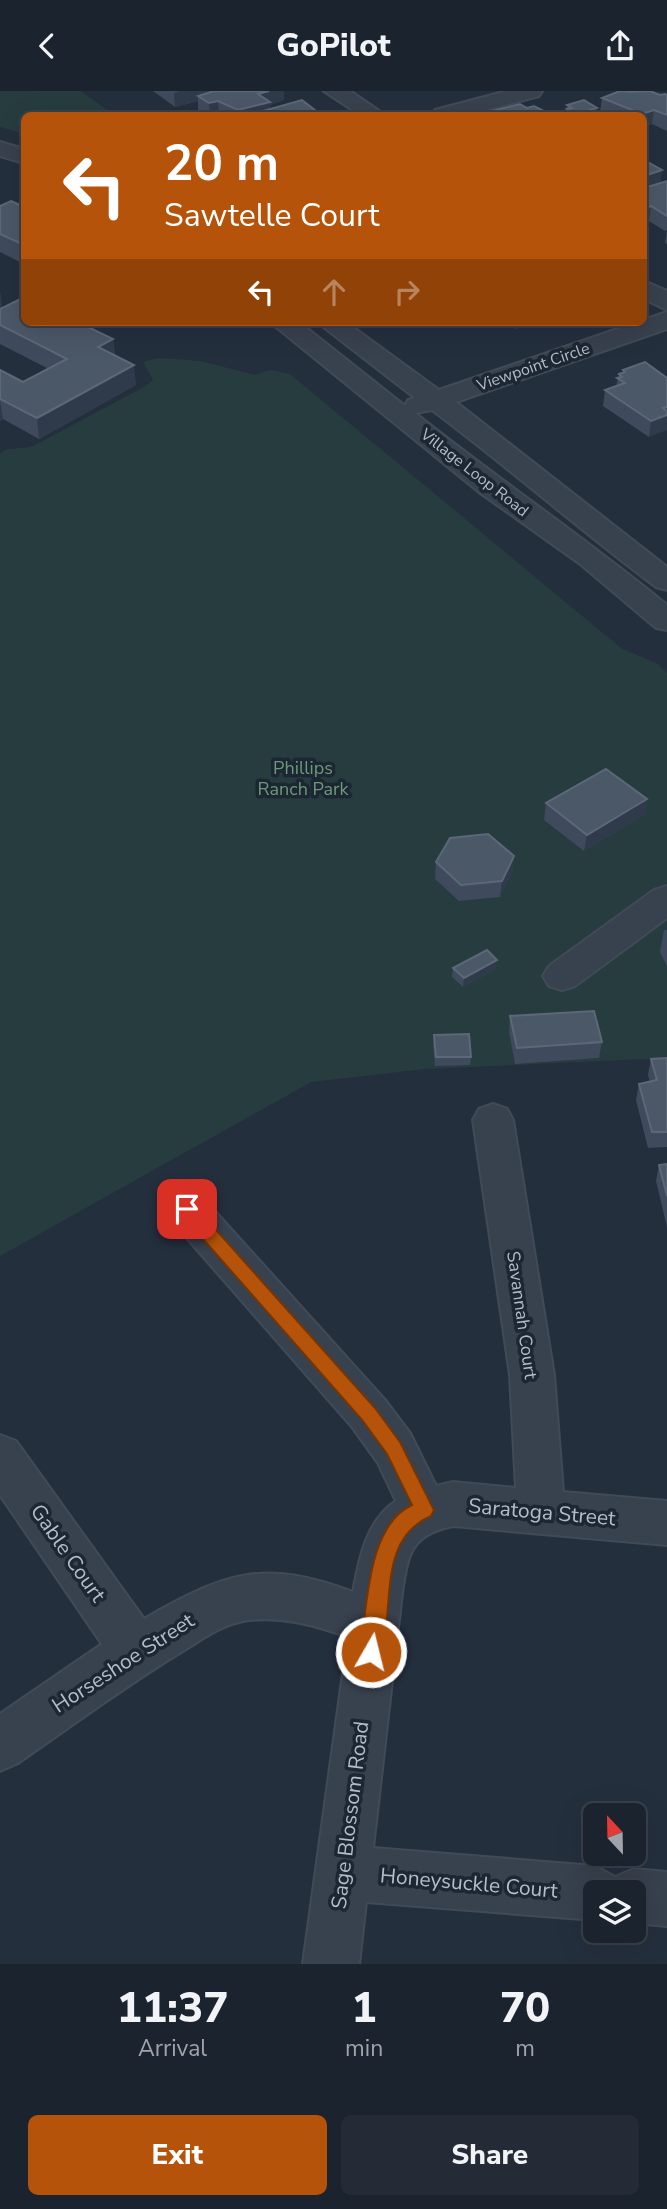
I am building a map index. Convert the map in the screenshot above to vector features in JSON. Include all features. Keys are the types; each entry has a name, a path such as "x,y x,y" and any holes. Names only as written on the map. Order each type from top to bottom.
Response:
{"street":[{"path":"335,91 369,112"},
{"path":"454,112 531,91"},
{"path":"0,149 21,155"},
{"path":"647,290 667,302"},
{"name":"Viewpoint Circle","path":"399,412 667,320"},
{"name":"Village Loop Road","path":"288,326 489,486 590,557 667,621"},
{"name":"Village Loop Road","path":"335,326 503,450 590,523 667,581"},
{"path":"562,976 667,899"},
{"name":"Savannah Court","path":"493,1120 532,1375 537,1472 542,1511"},
{"path":"187,1209 369,1414 394,1448 424,1510"},
{"name":"Gable Court","path":"0,1456 136,1650"},
{"name":"Saratoga Street","path":"374,1624 385,1558 392,1536 407,1517 424,1510 453,1504 667,1523"},
{"name":"Horseshoe Street","path":"0,1745 136,1650 200,1613 241,1598 284,1597 325,1604 374,1624"},
{"name":"Sage Blossom Road","path":"331,1964 374,1624"},
{"name":"Honeysuckle Court","path":"343,1873 583,1892"},
{"path":"646,1897 667,1899"}],"green space":[{"path":"0,91 81,91 110,112 21,112 21,133 0,127"},
{"name":"Phillips Ranch Park","path":"159,358 200,361 255,375 270,370 290,374 621,648 658,664 667,673 667,1058 425,1069 311,1082 0,1256 0,453 8,449 31,447 144,387 153,380 143,362"}],"building":[{"path":"214,91 269,91 258,94 270,102 238,110 218,101 209,103 198,96"},
{"path":"620,91 665,94 667,115 654,110 637,112 602,98"},
{"path":"302,100 316,111 313,112 260,112"},
{"path":"584,100 597,108 572,112 567,109 572,108 567,105"},
{"path":"520,104 527,108 534,106 546,112 487,112"},
{"path":"647,162 662,170 647,175"},
{"path":"667,181 667,216 651,206 647,208 647,187"},
{"path":"11,201 21,206 21,244 0,234 0,206"},
{"path":"21,298 21,326 86,326 113,339 98,347 134,365 37,418 0,399 0,370 23,382 67,359 0,325 0,309"},
{"path":"645,362 667,378 667,407 663,408 667,415 651,421 605,390 625,383 617,378 622,377 619,374 625,372 623,370"},
{"path":"606,769 647,799 587,835 546,803"},
{"path":"488,834 514,856 502,881 461,885 436,862 450,838"},
{"path":"487,950 497,960 464,978 453,968"},
{"path":"594,1011 602,1042 517,1048 510,1016"},
{"path":"469,1034 471,1057 436,1057 434,1035"},
{"path":"667,1058 667,1132 652,1132 639,1084 657,1080 651,1059"},
{"path":"667,1164 667,1196 659,1165"}],"route":[{"path":"187,1209 369,1414 394,1448 424,1510 407,1517 392,1536 385,1558 371,1652"}]}
